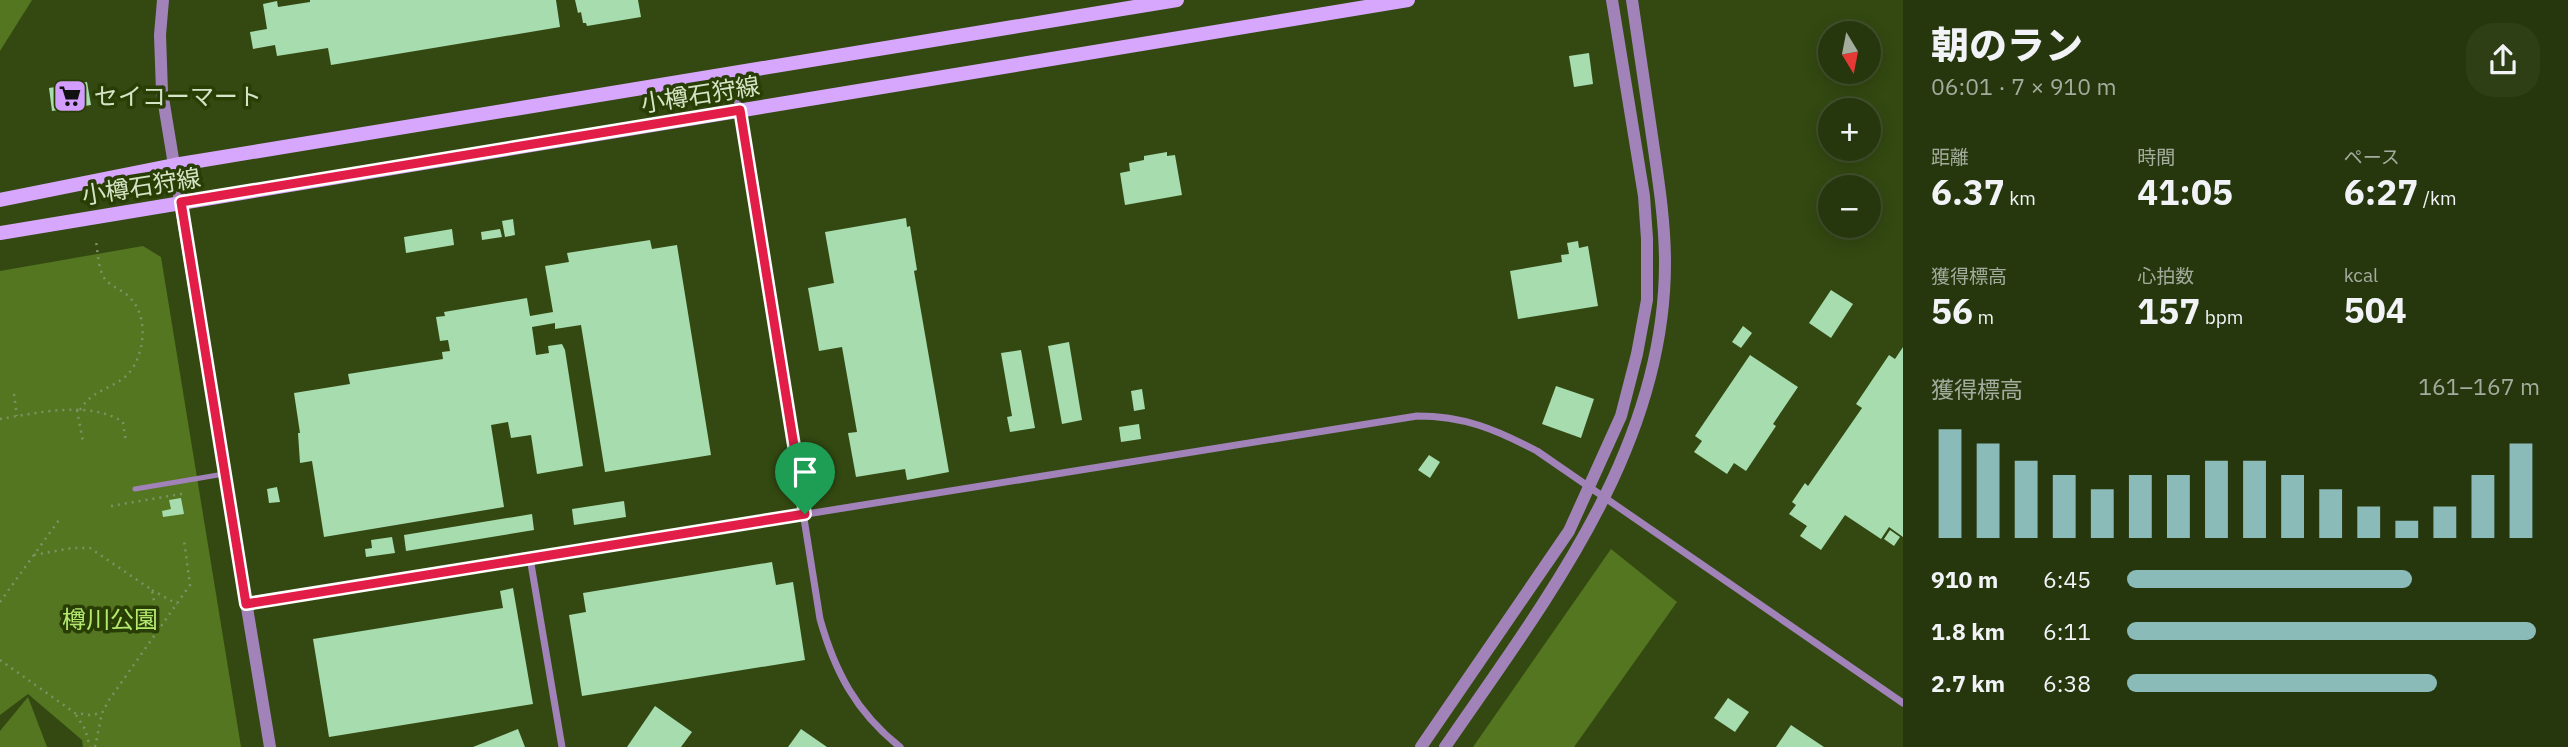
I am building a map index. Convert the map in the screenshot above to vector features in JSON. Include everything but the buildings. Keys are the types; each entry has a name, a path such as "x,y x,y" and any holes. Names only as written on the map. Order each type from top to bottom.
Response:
{"main road":[{"name":"小樽石狩線","path":"0,200 174,165 1177,0"},
{"name":"小樽石狩線","path":"0,233 1408,0"}],"street":[{"path":"163,0 160,35 162,92 270,747"},
{"path":"1421,747 1569,531 1622,416 1647,300 1647,239 1644,195 1612,0"},
{"path":"1445,747 1580,546 1642,409 1654,359 1665,265 1661,194 1632,0"},
{"path":"733,73 820,619 828,648 858,704 876,728 900,747"},
{"path":"246,604 1417,416 1442,416 1500,432 1564,468 1589,489 1903,703"},
{"path":"530,558 562,747"}],"lane":[{"path":"135,489 224,474"}],"path":[{"path":"83,442 79,410 95,392 116,384 125,377 133,368 142,344 138,313 131,299 106,281 102,274 96,242"},
{"path":"14,394 18,416"},
{"path":"0,419 79,410 114,416 123,422 126,442"},
{"path":"111,506 187,493"},
{"path":"0,602 59,520"},
{"path":"95,747 102,713 190,585 184,540"},
{"path":"34,555 72,548 90,548 177,604"},
{"path":"152,590 159,629"},
{"path":"0,660 75,713 85,729 90,747"},
{"path":"75,713 102,713"}],"green space":[{"path":"0,0 32,0 0,51"},
{"name":"樽川公園","path":"143,246 161,257 241,747 83,747 82,740 28,694 0,715 0,271"},
{"path":"1611,549 1677,602 1574,747 1473,747"},
{"path":"28,697 47,747 0,747 0,731"}],"place":[{"name":"セイコーマート","path":"70,96"}],"route":[{"path":"740,110 805,514 246,604 181,202 740,110"}]}
